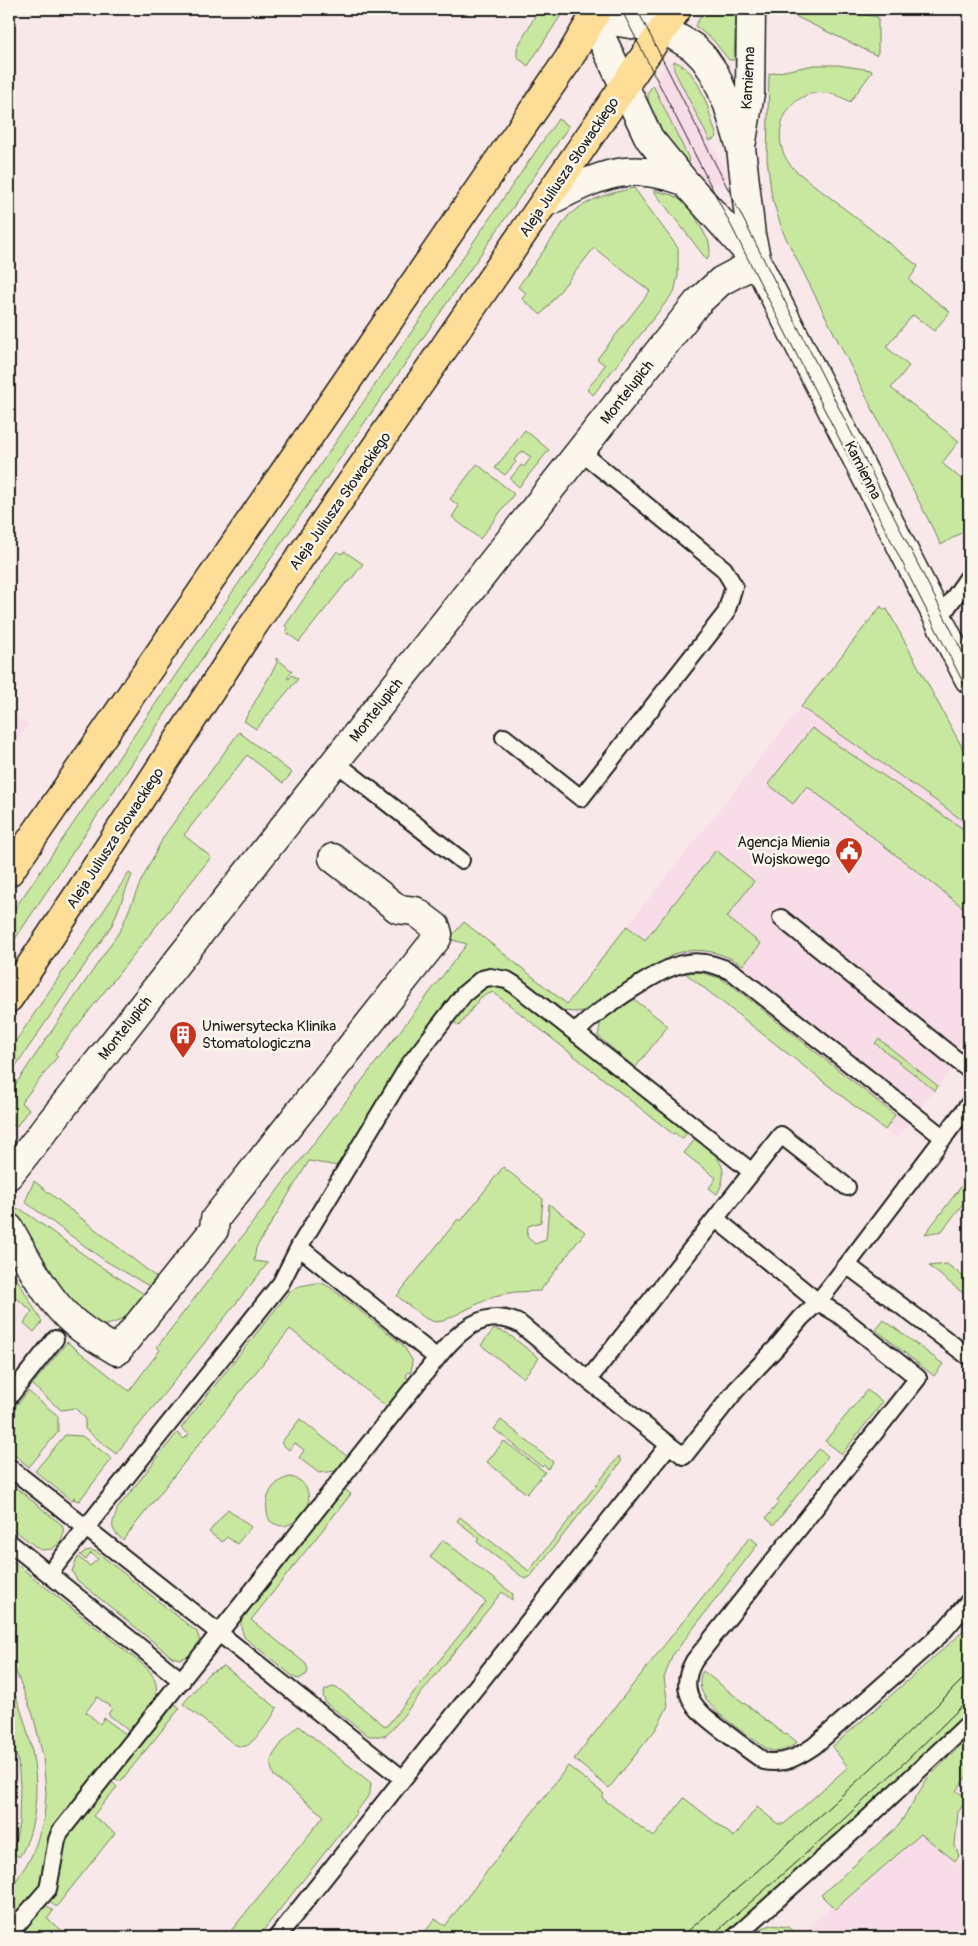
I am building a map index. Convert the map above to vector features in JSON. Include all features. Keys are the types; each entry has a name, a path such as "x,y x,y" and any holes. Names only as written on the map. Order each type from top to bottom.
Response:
{"main road":[{"path":"9,872 568,60 595,13"},
{"name":"Aleja Juliusza Słowackiego","path":"9,998 246,636 670,19"}],"street":[{"name":"Kamienna","path":"741,148 750,93 751,9"},
{"name":"Kamienna","path":"757,262 741,148 725,97 715,74 704,58 670,19 595,13 624,87 648,138 757,262 969,679"},
{"path":"543,204 594,180 622,172 656,172 684,181"},
{"name":"Montelupich","path":"9,1175 706,294 721,280 757,262"},
{"path":"9,1228 40,1280 66,1315 83,1330 117,1351 214,1230 215,1219 437,938 436,927 422,916 415,911 398,909 333,858"}],"lane":[{"path":"504,737 581,798 726,613 734,586 724,569 580,451"},
{"path":"939,619 969,576"},
{"path":"335,762 461,860"},
{"path":"781,918 969,1070"},
{"path":"576,1032 600,1010 667,968 692,962 721,966 734,973 944,1138"},
{"path":"49,1574 281,1283 299,1248 409,1065 464,994 482,979 490,977 507,980 576,1032 752,1172"},
{"path":"9,1934 48,1888 60,1832 437,1358 459,1333 488,1318 499,1316 509,1318 520,1324 684,1456 736,1390 776,1348 801,1318 818,1302 969,1104"},
{"path":"588,1380 781,1135 847,1187"},
{"path":"716,1219 818,1302 838,1314 918,1378 694,1661 687,1675 687,1690 690,1698 703,1716 755,1755 764,1761 784,1762 814,1746 941,1634 969,1601"},
{"path":"299,1248 437,1358"},
{"path":"847,1265 969,1357"},
{"path":"9,1397 55,1338"},
{"path":"277,1937 669,1445"},
{"path":"9,1467 403,1779"},
{"path":"9,1542 182,1681"},
{"path":"735,1937 859,1827 969,1723"}],"shaded area":[{"path":"671,61 674,61 674,70 729,178 705,188 653,85"},
{"name":"Agencja Mienia Wojskowego","path":"881,606 969,768 969,1048 896,1139 728,1005 723,1004 627,926"},
{"path":"9,709 28,725 9,756"},
{"path":"916,1831 969,1872 969,1937 797,1937"}],"green space":[{"path":"539,9 565,9 528,66 517,57 517,48"},
{"path":"705,9 736,9 734,60 729,60 713,40 695,26"},
{"path":"780,9 854,9 867,15 878,17 878,53 876,55"},
{"path":"674,61 684,66 698,83 703,94 717,137 710,141 674,70"},
{"path":"814,65 838,65 871,70 872,72 850,102 828,93 813,93 800,99 790,107 780,132 781,146 786,159 796,171 918,266 909,280 950,312 934,331 913,315 886,347 909,366 891,388 959,441 942,463 966,483 969,480 969,524 961,533 941,545 783,232 772,198 767,158 769,74"},
{"path":"653,85 690,161 682,165 659,130 650,111 648,92"},
{"path":"558,119 569,126 203,657 9,948 9,917"},
{"path":"634,188 678,248 678,276 674,292 593,395 587,390 605,365 597,359 650,291 594,248 541,315 522,299 526,293 518,287 568,216 599,198"},
{"path":"653,190 672,195 689,205 709,242 710,252 707,260"},
{"path":"525,430 549,450 519,487 510,479 521,465 524,467 531,457 522,451 505,475 495,468"},
{"path":"477,464 514,494 480,539 452,517 459,506 450,499"},
{"path":"337,551 342,554 344,551 363,564 299,642 286,632 288,628 285,626"},
{"path":"881,606 883,610 887,609 969,760 969,829 966,823 939,803 801,707"},
{"path":"276,658 292,671 287,678 289,679 292,675 298,679 256,729 244,721 277,663"},
{"path":"812,728 962,828 969,840 969,912 807,786 793,804 768,784"},
{"path":"239,732 292,773 283,783 247,755 184,835 211,857 55,1054 58,1056 21,1103 29,1109 16,1127 9,1122 9,1094 121,929 141,881 164,836"},
{"path":"716,850 754,881 727,917 761,944 743,965 710,952 692,951 674,954 583,1011 576,1012 564,1011 517,975 492,968 478,971 458,988 401,1062 338,1166 309,1161 256,1248 254,1261 268,1263 116,1454 85,1429 85,1418 75,1408 61,1410 32,1385 67,1342 129,1391 160,1350 157,1347 467,944 449,939 464,922 567,1004 627,926 645,940"},
{"path":"129,873 132,875 112,925 9,1076 9,1051"},
{"path":"699,972 720,978 734,987 895,1115 885,1130 685,973"},
{"path":"492,986 510,992 688,1132 682,1139 675,1133 673,1134 493,992 481,997 459,1026 454,1022 480,991"},
{"path":"634,999 668,1026 635,1068 598,1036 601,1021"},
{"path":"879,1039 938,1086 935,1091 875,1043"},
{"path":"696,1138 710,1149 720,1162 723,1176 717,1194 709,1188 716,1178 684,1153"},
{"path":"503,1167 543,1199 541,1222 528,1226 527,1237 535,1244 546,1240 549,1204 585,1232 540,1291 515,1292 494,1296 443,1321 435,1322 425,1318 397,1296 458,1219 461,1221"},
{"path":"969,1176 969,1196 942,1231 925,1234"},
{"path":"34,1181 156,1277 149,1286 104,1260 25,1202"},
{"path":"14,1209 22,1210 98,1265 149,1297 138,1308 117,1322 102,1326 94,1325 55,1283 16,1217"},
{"path":"947,1264 969,1281 969,1298 929,1266"},
{"path":"9,1265 42,1322 34,1332 24,1323 32,1311 9,1292"},
{"path":"322,1283 331,1288 403,1345 412,1360 411,1373 408,1372 406,1377 409,1379 387,1407 290,1329 123,1540 114,1531 113,1526 117,1509 177,1433 184,1439 189,1434 181,1428 290,1291 300,1286"},
{"path":"884,1320 943,1364 934,1376 876,1330"},
{"path":"494,1329 507,1333 539,1358 523,1378 481,1345"},
{"path":"867,1390 883,1402 842,1454 825,1441"},
{"path":"28,1391 58,1416 58,1432 29,1467 9,1450 9,1415"},
{"path":"300,1419 348,1457 336,1471 319,1473 299,1458 304,1450 295,1443 289,1450 281,1443"},
{"path":"501,1420 553,1462 548,1469 544,1465 542,1467 494,1429"},
{"path":"65,1435 82,1436 112,1459 79,1501 75,1500 74,1497 73,1500 67,1497 35,1471"},
{"path":"504,1441 545,1472 527,1494 487,1462"},
{"path":"819,1449 828,1456 774,1525 766,1518 779,1502 777,1500"},
{"path":"619,1456 621,1462 530,1577 525,1579 477,1542 479,1538 457,1521 460,1517 529,1571"},
{"path":"290,1477 300,1481 306,1487 309,1505 292,1523 282,1526 276,1525 270,1521 267,1514 267,1500 277,1483"},
{"path":"9,1482 62,1525 62,1539 52,1549 40,1550 9,1526"},
{"path":"344,1489 351,1494 251,1620 305,1663 308,1669 307,1674 299,1679 295,1678 244,1637 241,1621"},
{"path":"228,1509 251,1527 237,1544 227,1537 222,1542 209,1532"},
{"path":"750,1537 758,1544 672,1656 664,1678 668,1705 656,1729 609,1788 574,1759"},
{"path":"443,1540 513,1594 512,1600 502,1592 391,1731 385,1736 369,1736 326,1703 323,1696 325,1690 333,1687 339,1689 386,1727 486,1602 430,1557"},
{"path":"90,1550 97,1552 197,1632 200,1642 192,1655 180,1659 172,1657 77,1580 72,1571 78,1557 90,1566 98,1559 91,1553 86,1560 80,1555"},
{"path":"9,1558 147,1668 154,1677 156,1694 148,1710 130,1732 108,1714 112,1708 97,1697 86,1712 100,1724 104,1718 127,1735 54,1827 51,1834 42,1885 9,1920 9,1892 30,1859 36,1844 44,1819 46,1793 43,1756 33,1715 9,1654"},
{"path":"969,1624 969,1712 879,1799 723,1937 421,1937 435,1919 445,1926 568,1766 604,1794 602,1798 654,1837 684,1798 734,1837 757,1807 778,1824 784,1824 848,1767 832,1747 956,1638"},
{"path":"224,1666 277,1708 263,1729 246,1746 234,1744 183,1704 209,1673"},
{"path":"703,1671 785,1735 787,1734 797,1742 785,1750 772,1751 731,1723 709,1703 702,1692 700,1682"},
{"path":"9,1679 29,1736 35,1776 34,1816 24,1850 19,1857 13,1853 19,1823 20,1785 18,1762 9,1723"},
{"path":"175,1704 180,1708 120,1782 115,1778"},
{"path":"299,1726 371,1783 370,1792 357,1812 258,1937 226,1937 324,1816 274,1776 271,1768 271,1760 275,1752"},
{"path":"969,1737 969,1773 956,1791 968,1798 958,1812 955,1845 959,1856 955,1861 921,1834 835,1909 821,1895 899,1825 927,1779"},
{"path":"112,1782 117,1787 93,1816 115,1833 56,1907 48,1900 57,1889 64,1842"},
{"path":"45,1904 53,1911 47,1919 71,1937 18,1937"},
{"path":"771,1925 788,1927 798,1936 751,1937 760,1929"}],"tram line":[{"path":"621,9 969,694"},
{"path":"637,9 969,665"},
{"path":"681,1937 828,1808 900,1742 969,1673"},
{"path":"710,1937 842,1821 969,1699"}],"place":[{"name":"Agencja Mienia Wojskowego","path":"849,875"},
{"name":"Uniwersytecka Klinika Stomatologiczna","path":"183,1059"}]}
